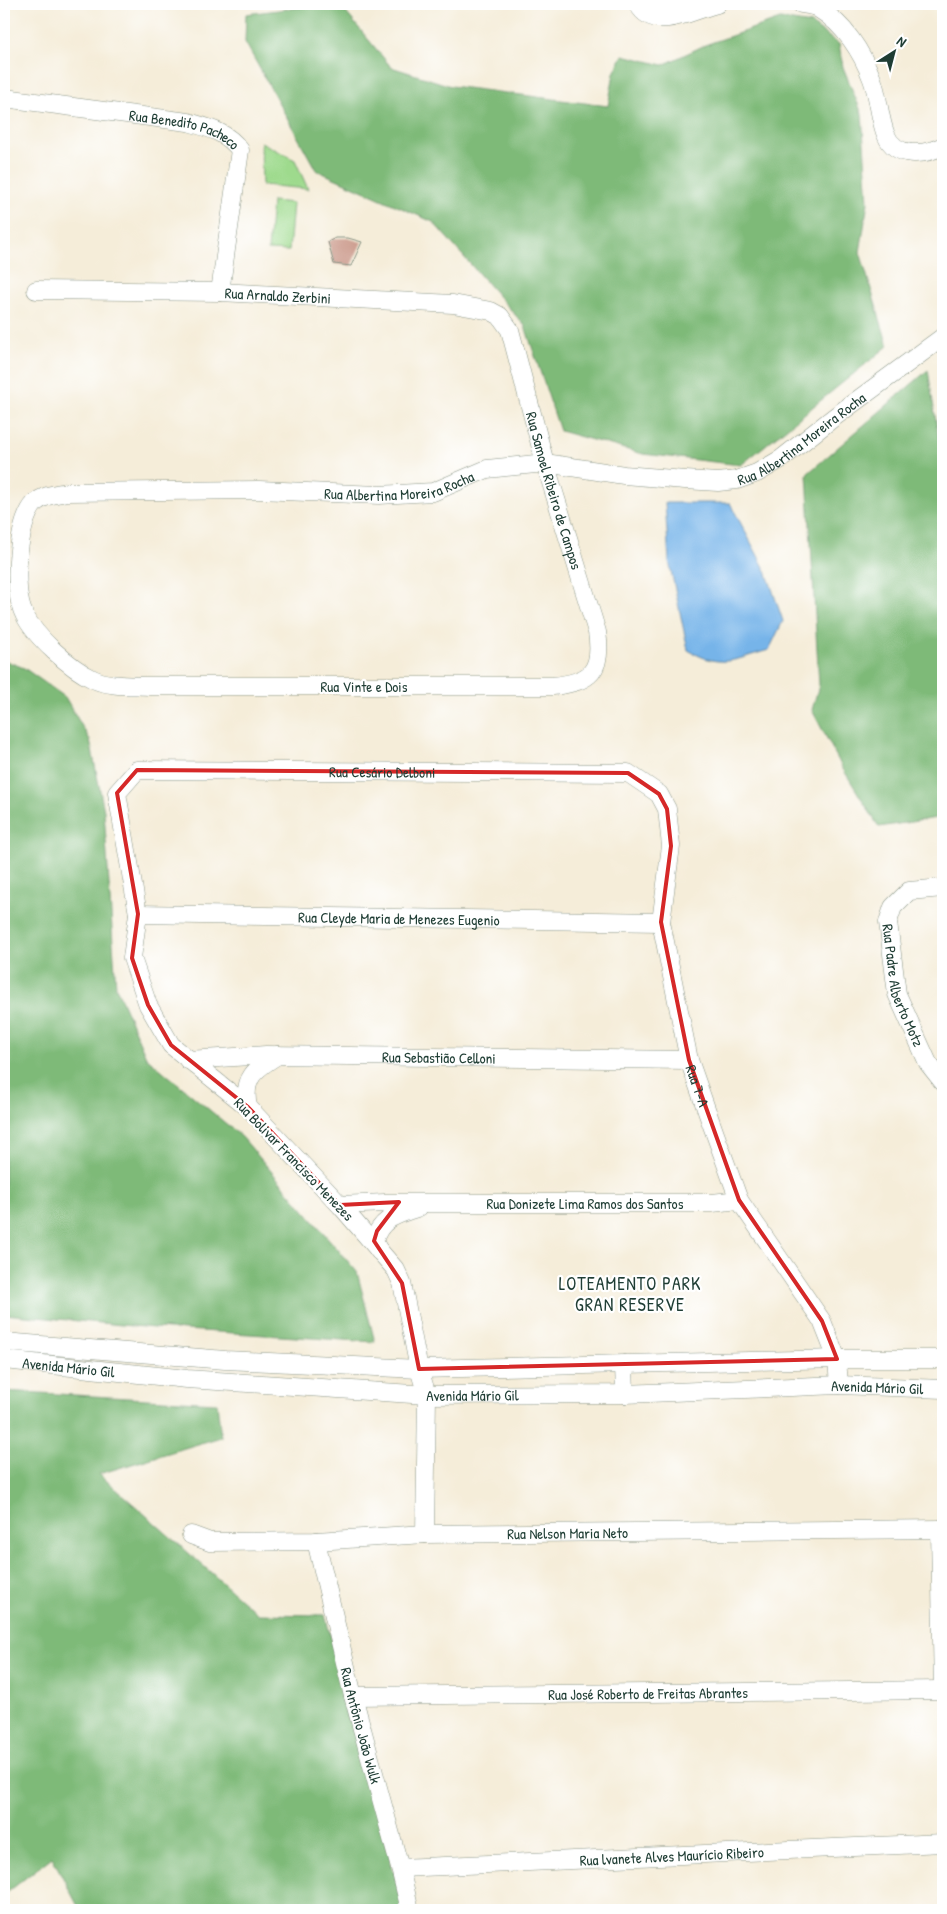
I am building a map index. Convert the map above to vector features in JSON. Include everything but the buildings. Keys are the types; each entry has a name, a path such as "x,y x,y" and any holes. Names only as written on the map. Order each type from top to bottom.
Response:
{"street":[{"path":"642,9 657,18 672,17 717,4"},
{"path":"801,4 820,6 852,40 872,79 886,136 896,148 908,153 919,154 943,146"},
{"name":"Rua Benedito Pacheco","path":"12,99 188,122 212,129 234,141 240,150 220,292"},
{"name":"Rua Arnaldo Zerbini","path":"36,290 220,292 453,304 491,311 500,316 510,330"},
{"name":"Rua Samoel Ribeiro de Campos","path":"510,330 546,463 597,632 599,650"},
{"name":"Rua Albertina Moreira Rocha","path":"107,684 83,674 54,649 33,628 19,602 17,578 25,524 31,508 41,499 50,495 67,492 259,490 379,495 433,492 487,469 546,463 685,480 718,482 744,478 757,473 781,458 832,418 943,337"},
{"name":"Rua Vinte e Dois","path":"107,684 150,686 570,685 588,677 597,665 599,650"},
{"name":"Rua Cesário Delboni","path":"137,770 628,773"},
{"name":"Rua Bolivar Francisco Menezes","path":"137,770 117,793 138,914 132,958 148,1004 171,1045 248,1107 340,1205 396,1270 402,1283 427,1395 425,1534"},
{"name":"Rua 7-A","path":"628,773 659,794 667,809 671,846 661,922 689,1060 739,1200 822,1321 837,1359 838,1385"},
{"name":"Rua Padre Alberto Motz","path":"943,888 909,891 893,907 888,922 897,994 928,1063 943,1082"},
{"name":"Rua Cleyde Maria de Menezes Eugenio","path":"138,914 661,922"},
{"path":"248,1107 247,1084 252,1074 260,1065 278,1055"},
{"name":"Rua Sebastião Celloni","path":"188,1060 278,1055 689,1060"},
{"name":"Rua Donizete Lima Ramos dos Santos","path":"340,1205 432,1203 712,1203 739,1200"},
{"path":"379,1251 374,1241 377,1230 384,1221 432,1203"},
{"name":"Avenida Mário Gil","path":"4,1342 225,1360 420,1368 837,1359 943,1359"},
{"path":"25,1362 27,1344"},
{"name":"Avenida Mário Gil","path":"4,1360 223,1382 427,1395 625,1394 838,1385 943,1389"},
{"path":"223,1382 225,1360"},
{"path":"624,1364 625,1394"},
{"path":"941,1529 943,1691"},
{"name":"Rua Nelson Maria Neto","path":"192,1535 210,1542 316,1541 425,1534 941,1529"},
{"name":"Rua Antônio João Wulk","path":"316,1541 353,1696 410,1910"},
{"name":"Rua José Roberto de Freitas Abrantes","path":"353,1696 943,1691"},
{"name":"Rua lvanete Alves Maurício Ribeiro","path":"400,1868 943,1843"}],"highlighted area":[{"path":"137,770 628,773 659,794 667,809 671,846 661,922 689,1060 710,1120 739,1200 822,1321 837,1359 419,1369 402,1283 374,1241 377,1231 399,1202 340,1205 248,1107 171,1045 148,1005 132,958 138,914 117,793"}],"green space":[{"path":"339,4 391,67 451,86 608,106 614,73 623,55 663,65 705,45 780,19 811,24 839,44 843,67 862,114 868,202 860,252 888,346 741,465 643,454 560,431 525,326 433,222 316,170 245,42 246,14"},
{"path":"261,142 295,160 308,189 262,185"},
{"path":"272,201 293,203 289,251 268,250"},
{"path":"928,370 943,466 943,817 879,827 843,769 812,710 819,685 807,474"},
{"path":"4,660 24,668 65,697 90,740 104,811 116,987 146,1057 242,1137 357,1272 375,1342 154,1328 4,1314"},
{"path":"4,1391 217,1403 221,1437 99,1474 258,1614 325,1615 404,1910 80,1910 52,1857 4,1895"}],"water":[{"path":"665,503 730,503 766,571 783,621 769,650 737,659 720,661 710,660 688,650 669,561"}],"district":[{"name":"LOTEAMENTO PARK GRAN RESERVE","path":"630,1294"}]}
